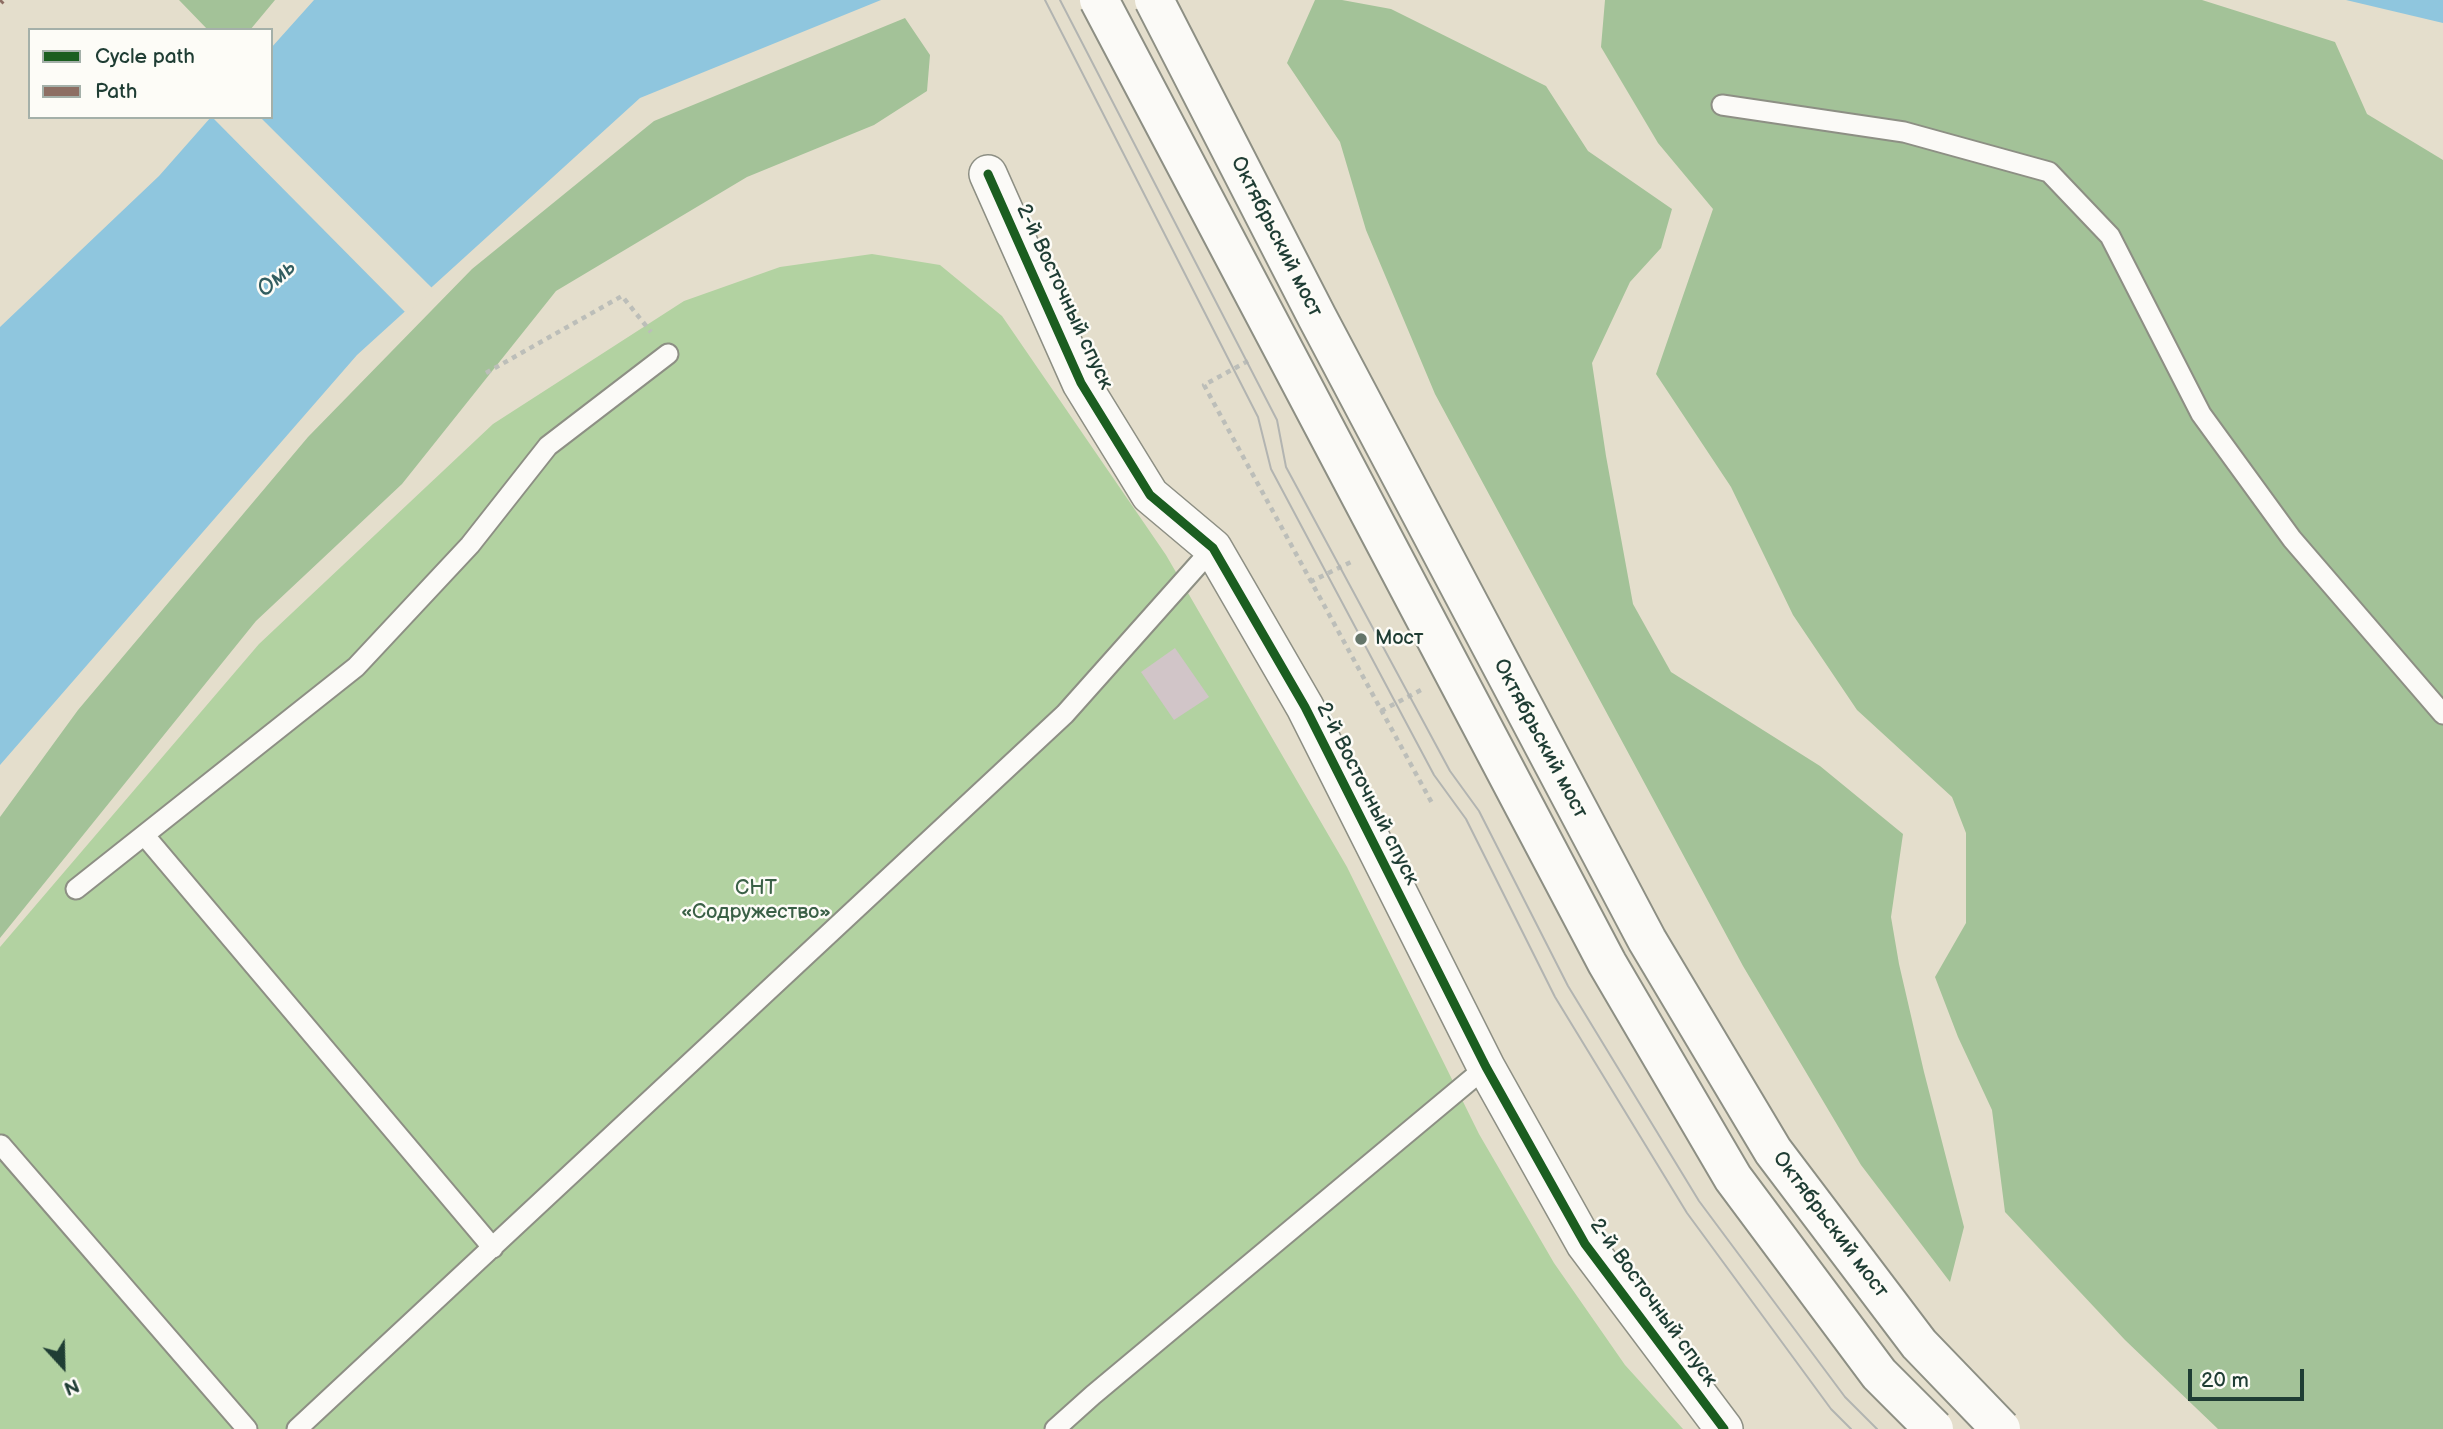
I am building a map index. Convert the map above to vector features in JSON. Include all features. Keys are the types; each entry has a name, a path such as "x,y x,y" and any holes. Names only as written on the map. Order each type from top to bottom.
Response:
{"main road":[{"path":"1099,0 1621,987 1732,1178 1879,1374 1934,1429"},
{"name":"Октябрьский мост","path":"1154,0 1317,317 1647,940 1773,1151 1919,1344 2001,1429"}],"street":[{"name":"2-й Восточный спуск","path":"988,174 1081,383 1150,495 1213,548 1304,707 1486,1067 1585,1244 1724,1429"}],"lane":[{"path":"1722,105 1905,132 2049,172 2110,236 2201,414 2292,539 2443,714"},
{"path":"76,890 356,667 470,545 548,446 668,354"},
{"path":"296,1429 1065,714 1213,548"},
{"path":"145,836 493,1248"},
{"path":"1055,1429 1486,1067"},
{"path":"1,1145 247,1429"}],"path":[{"path":"486,373 622,296 668,354"},
{"path":"1205,385 1433,805"},
{"path":"1381,711 1422,690"}],"green space":[{"path":"179,0 275,0 252,28 206,28"},
{"path":"1315,0 1342,0 1391,9 1546,86 1588,151 1672,209 1661,248 1630,282 1592,363 1633,604 1671,672 1820,766 1903,834 1891,917 1924,1072 1964,1227 1950,1282 1861,1165 1743,966 1435,394 1366,230 1340,142 1287,63"},
{"path":"1605,0 2202,0 2335,42 2367,114 2443,160 2443,1429 2218,1429 2125,1340 2005,1212 1992,1110 1958,1037 1935,977 1966,923 1966,833 1952,797 1857,710 1793,615 1731,487 1656,374 1713,209 1658,143 1601,47"},
{"path":"905,18 930,55 927,91 874,125 747,177 556,291 402,484 256,621 0,938 0,817 78,710 308,437 472,269 654,121"},
{"name":"СНТ «Содружество»","path":"872,254 940,265 1002,316 1166,555 1347,867 1479,1134 1554,1263 1625,1365 1683,1429 0,1429 0,947 259,644 493,424 684,301 780,267"}],"water":[{"name":"Омь","path":"314,0 881,0 640,98 357,355 0,765 0,327 159,176 209,119 273,119 273,46"},
{"path":"2346,0 2443,0 2443,23"}],"pier":[{"path":"214,119 262,119 434,290 407,314"}],"building":[{"path":"1175,648 1209,697 1174,720 1141,672"}],"tram line":[{"path":"1045,0 1258,417 1271,469 1434,775 1466,819 1555,997 1687,1213 1831,1409 1851,1429"},
{"path":"1060,0 1277,420 1286,467 1450,771 1479,811 1568,986 1699,1201 1845,1397 1877,1429"}],"cycle path":[{"path":"988,174 1081,383 1150,495 1213,548 1305,707 1486,1067 1585,1244 1724,1429"}],"place":[{"name":"Мост","path":"1361,639"}]}
